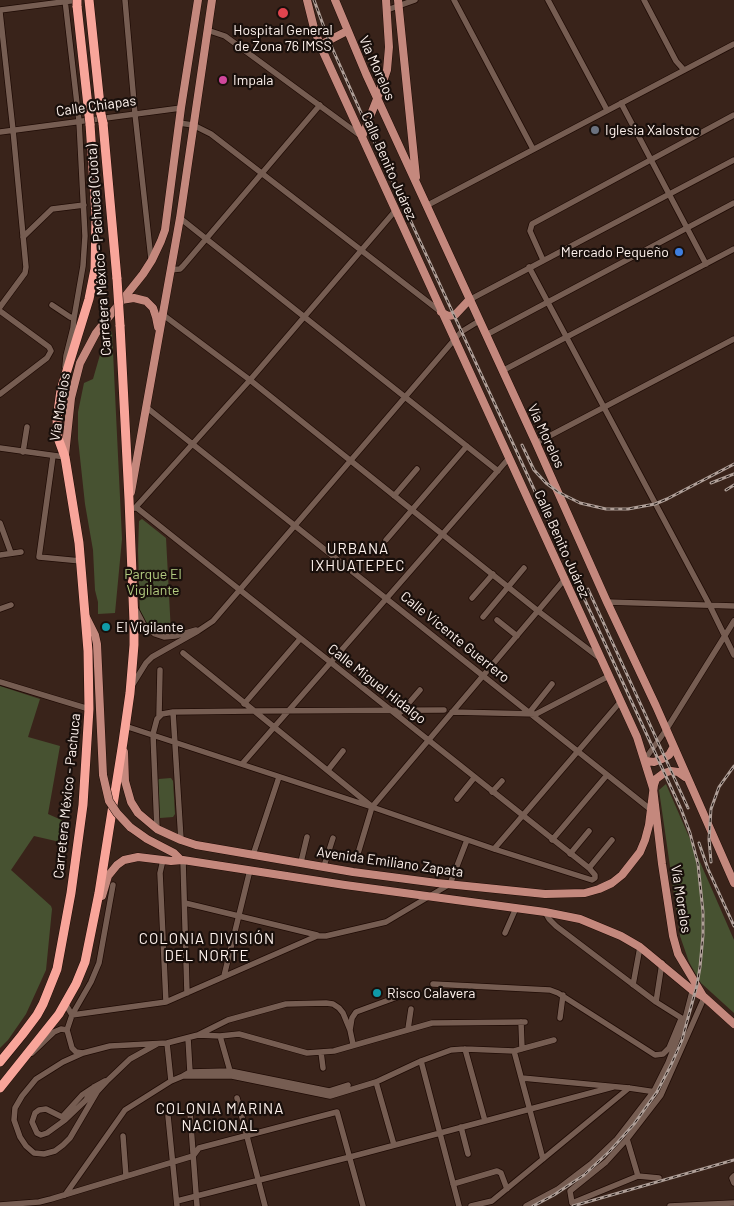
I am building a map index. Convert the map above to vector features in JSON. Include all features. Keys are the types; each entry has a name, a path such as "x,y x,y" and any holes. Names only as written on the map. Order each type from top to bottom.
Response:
{"highway":[{"name":"Carretera México - Pachuca (Cuota)","path":"65,457 58,438 56,419 58,400 89,299 95,269 96,216 90,119 77,2"},
{"name":"Carretera México - Pachuca (Cuota)","path":"90,3 117,279 129,499"},
{"name":"Carretera México - Pachuca","path":"0,1062 22,1036 44,1004 57,969 71,892 83,805 89,709 89,671 81,561 65,457"},
{"path":"0,1088 50,1025 76,984 85,962 93,927 130,693 134,645 133,509 129,499"}],"main road":[{"name":"Vía Morelos","path":"65,457 71,398 80,363 96,333 152,260 165,230 198,0"},
{"path":"129,499 180,218 212,0"},
{"name":"Calle Benito Juárez","path":"307,0 320,45 600,659 621,701 646,760"},
{"name":"Vía Morelos","path":"335,0 377,99 536,442 606,602 666,730 734,883"},
{"path":"362,137 387,70 386,0"},
{"path":"398,3 412,154 417,187"},
{"path":"320,45 347,31"},
{"name":"Calle Chiapas","path":"181,108 195,110"},
{"path":"121,300 134,298 141,300 152,308 156,317 159,337"},
{"path":"441,312 448,316 455,315 469,300"},
{"path":"85,615 95,636 103,775 109,801 130,827 174,853 182,860"},
{"name":"Avenida Emiliano Zapata","path":"123,742 125,781 131,802 138,812 157,829 181,840 196,845 253,855 430,882 545,894 584,893 599,889 622,876 640,852 648,832 653,809 654,788"},
{"path":"654,788 646,760 654,762 662,760 669,755 673,748"},
{"path":"654,788 656,779 668,771 678,772 686,778"},
{"name":"Vía Morelos","path":"653,809 673,936 678,954 704,997 734,1024"},
{"name":"Avenida Emiliano Zapata","path":"93,927 106,881 117,865 124,860 138,857 182,860 545,912 580,919 621,936 640,947 662,963 692,990 704,997"}],"street":[{"path":"125,0 135,114 152,260"},
{"path":"387,10 398,3 415,0"},
{"path":"454,0 533,150"},
{"path":"548,0 607,110"},
{"path":"644,0 676,61 684,70"},
{"path":"0,307 26,271 0,11 65,1 77,2"},
{"path":"64,379 66,356 73,328 85,252 79,121 65,1"},
{"path":"207,30 225,36 362,137"},
{"path":"426,206 734,44"},
{"path":"621,103 706,264"},
{"path":"170,270 183,266 320,105"},
{"name":"Calle Chiapas","path":"0,132 181,108"},
{"path":"543,260 530,230 530,226 534,222 734,115"},
{"path":"179,123 193,125 211,134 441,312"},
{"path":"469,300 734,160"},
{"path":"486,335 734,203"},
{"path":"23,237 52,209 84,205"},
{"path":"133,509 250,380 395,212"},
{"path":"180,218 498,471"},
{"path":"502,370 734,249"},
{"path":"529,268 709,604 734,655"},
{"path":"52,304 74,318"},
{"path":"0,311 49,347 51,351 47,358 0,394"},
{"path":"162,314 250,380 600,659"},
{"path":"130,693 141,669 152,657 213,621 461,332 479,321"},
{"path":"536,442 734,339"},
{"name":"Calle Vicente Guerrero","path":"146,407 529,713 653,809"},
{"path":"24,452 27,427"},
{"path":"386,540 413,511 467,446"},
{"path":"0,448 65,457"},
{"path":"53,456 39,557 81,561"},
{"path":"242,764 509,458"},
{"path":"394,496 417,469"},
{"name":"Calle Miguel Hidalgo","path":"133,509 240,589 331,664 589,868"},
{"path":"0,523 12,553"},
{"path":"0,555 21,552"},
{"path":"483,617 524,568"},
{"path":"472,598 493,574"},
{"path":"356,860 372,807 564,580"},
{"path":"606,602 734,606"},
{"path":"133,604 145,626 155,634 164,637 175,636 203,628"},
{"path":"0,609 11,605"},
{"path":"497,620 517,636"},
{"path":"646,760 734,621"},
{"path":"244,704 300,639"},
{"path":"183,653 372,807"},
{"path":"159,716 160,670"},
{"path":"452,712 541,712 609,676"},
{"path":"0,682 89,709"},
{"path":"529,713 552,684"},
{"path":"401,712 420,690"},
{"path":"494,849 621,701"},
{"path":"157,829 153,734 156,720 164,713 253,711 401,712 444,710"},
{"path":"173,712 181,840"},
{"path":"125,726 592,880 595,877 589,868 612,840"},
{"path":"328,770 343,751"},
{"path":"552,840 608,775"},
{"path":"253,855 279,777"},
{"path":"457,799 474,778"},
{"path":"492,792 502,781"},
{"path":"570,854 589,832"},
{"path":"301,862 307,837"},
{"path":"324,866 334,838"},
{"path":"185,903 318,936 326,936 386,922 450,884 467,840"},
{"path":"163,860 160,874 166,1002"},
{"path":"182,860 187,993"},
{"path":"224,976 250,870"},
{"path":"427,896 430,882"},
{"path":"83,1053 76,1052 72,1048 67,1030 72,1015 99,963 113,885"},
{"path":"505,933 516,908"},
{"path":"545,912 548,919 556,926 656,1002 683,1019"},
{"path":"72,1015 166,1002 318,936"},
{"path":"633,985 640,947"},
{"path":"656,1002 662,963"},
{"path":"526,1206 558,1189 603,1153 631,1122 654,1091 668,1063 694,981"},
{"path":"433,984 550,990 563,995 654,1055 662,1054 669,1048 683,1019"},
{"path":"560,1018 563,995"},
{"path":"350,1030 352,1018 356,1012 397,997"},
{"path":"659,1178 638,1176 572,1203 570,1192 606,1162 628,1140 661,1095 704,997"},
{"path":"157,1044 130,1059 108,1080 97,1092 70,1138 55,1151 44,1154 34,1153 26,1146 20,1137 14,1120 15,1108 22,1096 36,1079 49,1070 83,1053 110,1046 167,1043 198,1035 228,1020 286,1004 313,1002 333,1004 343,1013 353,1044"},
{"path":"65,1003 72,1015"},
{"path":"408,1029 411,1009"},
{"path":"188,1038 215,1023 252,1012"},
{"path":"198,1035 245,1034 299,1052 321,1052 334,1051 353,1044 432,1024 523,1022 522,1049"},
{"path":"21,1063 54,1032 61,1029 67,1030"},
{"path":"220,1036 230,1072"},
{"path":"188,1038 190,1072"},
{"path":"183,1076 232,1076 330,1096 376,1082 450,1050 465,1048 514,1052 554,1040"},
{"path":"167,1043 171,1081"},
{"path":"127,1044 131,1052 130,1059"},
{"path":"465,1048 485,1120"},
{"path":"321,1052 323,1068"},
{"path":"514,1052 544,1159"},
{"path":"421,1061 459,1206"},
{"path":"65,1195 125,1110 171,1081 190,1072 230,1072 329,1091 348,1085"},
{"path":"522,1078 654,1091 661,1095"},
{"path":"94,1087 86,1100 65,1120 47,1133 41,1135 37,1133 32,1122 34,1113 38,1110 46,1109 62,1117 82,1095 94,1087 108,1080"},
{"path":"376,1082 394,1145"},
{"path":"168,1116 177,1204 258,1180 612,1087"},
{"path":"471,1206 492,1201 507,1190 629,1088"},
{"path":"237,1098 265,1206"},
{"path":"0,1204 39,1202 65,1195 193,1156 199,1148 337,1112 363,1206"},
{"path":"190,1113 198,1206"},
{"path":"461,1127 468,1154"},
{"path":"124,1136 126,1176"},
{"path":"628,1140 638,1176"},
{"path":"453,1184 497,1171 501,1173 507,1190"},
{"path":"734,1176 732,1178 734,1183"},
{"path":"492,1201 497,1206"},
{"path":"670,1206 734,1202"}],"green space":[{"path":"112,331 122,539 115,613 98,614 93,550 85,504 78,439 78,412 84,383 93,379 104,341"},
{"name":"Parque El Vigilante","path":"142,519 166,538 171,633 166,635 159,635 146,627 140,614 138,551 139,521"},
{"path":"0,686 40,699 28,737 60,746 48,814 66,822 60,842 34,836 11,870 52,909 46,970 26,1014 0,1048"},
{"path":"171,778 173,781 175,814 173,817 160,818 157,781 159,779"},
{"path":"666,784 734,940 734,1013 701,983 689,962 680,936 659,790"}],"railway":[{"path":"314,0 329,41 367,126 681,809 690,833 698,864 703,912 700,967 682,1040 671,1065 657,1092 634,1124 610,1151 584,1175 554,1195 533,1206"},
{"path":"522,445 534,470 546,483 558,492 580,503 606,509 628,509 655,504 734,464"},
{"path":"711,483 734,474"},
{"path":"726,490 734,485"},
{"path":"588,589 688,808"},
{"path":"711,862 709,839 711,809 719,787 734,766"},
{"path":"699,843 708,869 734,926"},
{"path":"573,1206 734,1160"}],"place":[{"name":"Hospital General de Zona 76 IMSS","path":"283,13"},
{"name":"Impala","path":"223,80"},
{"name":"Iglesia Xalostoc","path":"595,130"},
{"name":"Mercado Pequeño","path":"679,252"},
{"name":"El Vigilante","path":"106,627"},
{"name":"Risco Calavera","path":"377,993"}],"district":[{"name":"URBANA IXHUATEPEC","path":"358,558"},
{"name":"COLONIA DIVISIÓN DEL NORTE","path":"207,948"},
{"name":"COLONIA MARINA NACIONAL","path":"220,1118"}]}
